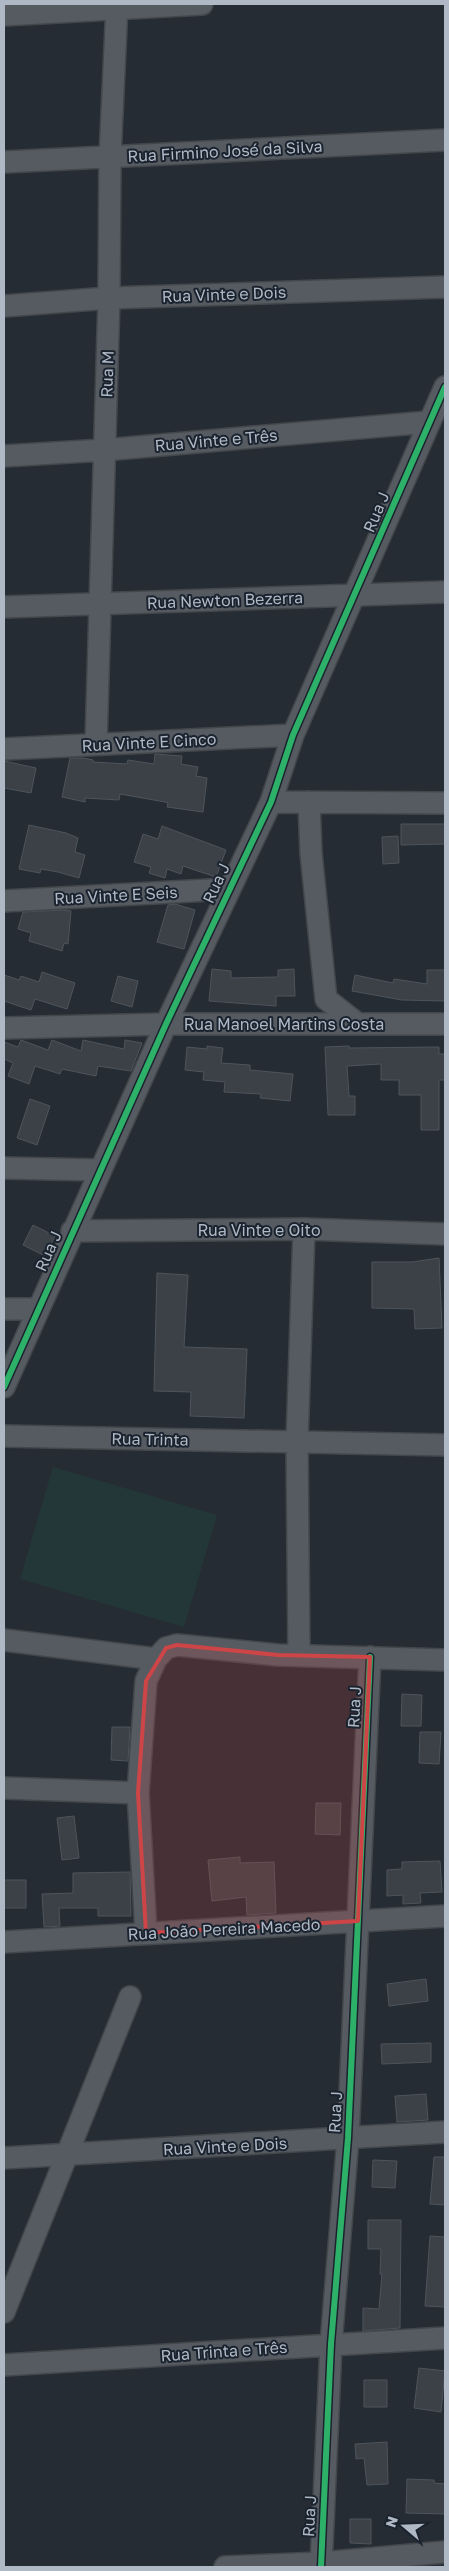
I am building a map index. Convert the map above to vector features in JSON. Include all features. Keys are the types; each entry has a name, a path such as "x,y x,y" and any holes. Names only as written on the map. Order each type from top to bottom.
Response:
{"street":[{"path":"4,15 117,6 202,4"},
{"name":"Rua M","path":"96,744 109,298 110,157 117,6"},
{"name":"Rua Firmino José da Silva","path":"4,162 445,140"},
{"name":"Rua Vinte e Dois","path":"4,306 109,298 445,286"},
{"name":"Rua J","path":"4,1386 36,1309 99,1170 270,802 294,736 445,387"},
{"name":"Rua Vinte e Três","path":"4,456 104,450 429,422"},
{"name":"Rua Newton Bezerra","path":"4,607 445,592"},
{"name":"Rua Vinte E Cinco","path":"4,749 294,736"},
{"path":"270,802 445,803"},
{"path":"309,802 311,853 326,999 358,1024"},
{"name":"Rua Vinte E Seis","path":"4,901 228,890"},
{"name":"Rua Manoel Martins Costa","path":"4,1028 166,1024 445,1024"},
{"path":"4,1168 99,1170"},
{"path":"299,1655 296,1443 304,1229"},
{"name":"Rua Vinte e Oito","path":"72,1231 304,1229 445,1234"},
{"path":"4,1309 36,1309"},
{"name":"Rua Trinta","path":"4,1436 445,1445"},
{"path":"4,1640 156,1660"},
{"path":"146,1933 138,1793 146,1681 156,1660 166,1648 176,1645 299,1655 445,1660"},
{"name":"Rua J","path":"321,2565 331,2344 348,2138 370,1657"},
{"path":"4,1788 138,1793"},
{"name":"Rua João Pereira Macedo","path":"4,1942 445,1916"},
{"path":"4,2312 130,1997"},
{"name":"Rua Vinte e Dois","path":"4,2158 445,2132"},
{"name":"Rua Trinta e Três","path":"4,2365 445,2338"},
{"path":"225,2567 321,2565 445,2552"}],"highlighted area":[{"path":"177,1645 278,1655 370,1657 358,1921 146,1933 138,1793 146,1681 166,1648"}],"green space":[{"path":"53,1467 217,1515 184,1627 20,1579"}],"building":[{"path":"155,754 182,756 181,764 198,767 196,776 207,778 203,812 167,807 168,803 165,802 120,794 119,800 85,798 85,802 62,797 70,758 83,758 93,760 93,762 127,764 128,760 154,764"},
{"path":"4,761 36,768 31,793 4,788"},
{"path":"401,824 445,824 445,844 401,845"},
{"path":"29,825 66,833 78,838 75,852 85,855 79,878 41,869 40,873 19,869"},
{"path":"162,826 226,850 216,877 183,866 181,874 167,869 165,878 149,873 151,867 134,862 143,834 158,839"},
{"path":"398,836 399,863 383,864 382,837"},
{"path":"175,904 195,910 184,949 157,942 168,905"},
{"path":"71,911 68,944 64,943 62,951 29,941 31,933 18,929 23,912"},
{"path":"212,969 231,971 231,978 278,977 278,970 294,969 295,996 276,996 276,1006 209,1001"},
{"path":"427,970 445,970 445,1001 402,1000 352,991 355,975 393,983 394,979 427,984"},
{"path":"42,972 75,983 67,1009 35,999 31,1010 4,1001 4,975 19,980 21,976 39,982"},
{"path":"118,976 138,981 132,1007 111,1001"},
{"path":"21,1040 48,1050 52,1040 81,1051 83,1040 124,1049 125,1040 142,1043 131,1071 98,1066 96,1076 62,1069 60,1074 35,1066 29,1084 8,1076 13,1063 4,1059 4,1042 18,1047"},
{"path":"207,1046 223,1048 221,1063 250,1065 250,1070 293,1074 290,1101 260,1098 261,1094 224,1092 225,1082 203,1080 204,1072 185,1070 187,1047 207,1049"},
{"path":"349,1046 349,1048 439,1047 439,1054 445,1054 445,1080 439,1080 439,1130 421,1130 421,1095 399,1095 399,1080 381,1080 381,1064 347,1066 349,1096 355,1096 355,1115 328,1115 325,1047"},
{"path":"30,1099 50,1106 37,1145 17,1138"},
{"path":"33,1225 55,1236 45,1256 23,1245"},
{"path":"439,1258 442,1328 415,1329 414,1309 372,1308 372,1262 412,1262"},
{"path":"157,1273 188,1275 184,1347 247,1349 244,1418 190,1416 191,1392 154,1391"},
{"path":"402,1694 422,1695 421,1726 401,1726"},
{"path":"112,1727 130,1727 128,1761 111,1760"},
{"path":"420,1732 441,1732 439,1764 419,1763"},
{"path":"316,1803 341,1803 340,1835 315,1834"},
{"path":"74,1816 79,1858 62,1860 57,1818"},
{"path":"240,1857 240,1863 274,1862 276,1913 247,1915 246,1897 212,1901 208,1860"},
{"path":"440,1861 442,1892 420,1893 421,1903 403,1904 403,1895 387,1896 387,1870 402,1869 402,1862"},
{"path":"130,1872 131,1916 98,1916 98,1908 59,1908 60,1926 44,1927 42,1894 73,1893 73,1873"},
{"path":"4,1880 26,1880 26,1908 4,1908"},
{"path":"426,1979 428,2001 389,2006 387,1984"},
{"path":"431,2043 431,2062 382,2064 381,2044"},
{"path":"426,2094 428,2120 397,2122 395,2096"},
{"path":"434,2157 445,2157 445,2205 430,2204"},
{"path":"373,2160 397,2161 395,2188 372,2187"},
{"path":"368,2220 401,2220 400,2328 363,2331 363,2308 379,2309 382,2274 380,2274 381,2249 368,2249"},
{"path":"430,2236 445,2237 445,2307 425,2306"},
{"path":"419,2368 445,2371 441,2412 414,2408"},
{"path":"364,2380 387,2380 387,2407 364,2407"},
{"path":"387,2442 388,2484 367,2485 364,2458 356,2459 355,2444"},
{"path":"407,2479 434,2480 434,2483 445,2484 445,2514 406,2513"},
{"path":"350,2519 371,2519 371,2544 350,2543"}],"cycle path":[{"path":"4,1387 166,1024 271,802 293,735 445,387"},
{"path":"321,2567 331,2344 348,2138 370,1657"}]}
